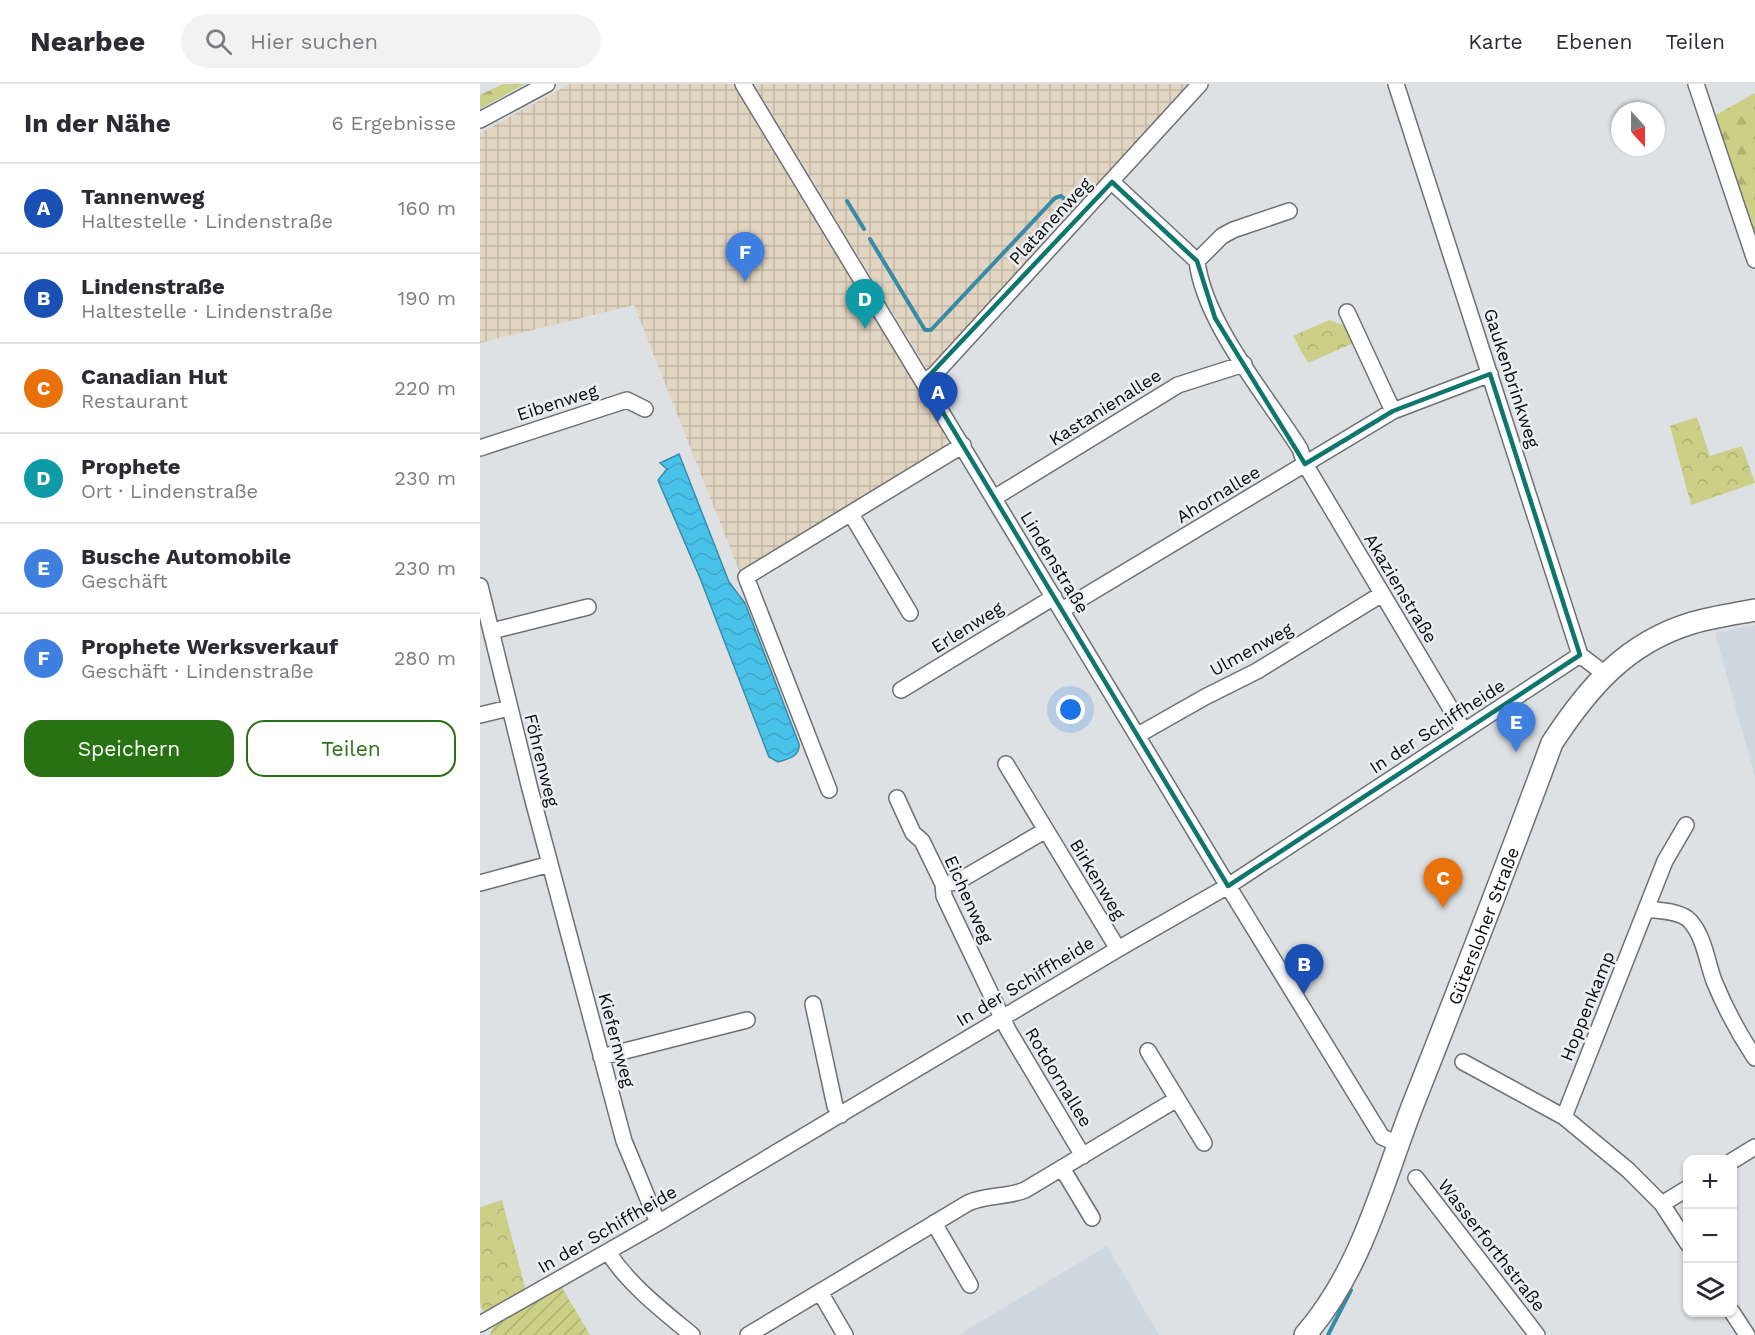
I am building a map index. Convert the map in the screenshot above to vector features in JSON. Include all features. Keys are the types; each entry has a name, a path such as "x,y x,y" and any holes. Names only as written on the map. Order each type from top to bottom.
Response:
{"main road":[{"name":"Gütersloher Straße","path":"1305,1335 1316,1322 1346,1273 1370,1224 1552,743 1575,708 1605,674 1648,641 1690,624 1755,610"}],"street":[{"path":"480,120 547,84"},
{"name":"Lindenstraße","path":"743,84 1382,1137 1399,1144"},
{"name":"Platanenweg","path":"924,381 934,375 1200,84"},
{"name":"Gaukenbrinkweg","path":"1396,84 1580,655"},
{"path":"1696,84 1755,260"},
{"path":"1112,182 1197,261 1198,271 1215,318 1300,449 1305,464"},
{"path":"1197,261 1222,236 1233,230 1289,211"},
{"path":"1347,312 1393,411"},
{"name":"Kastanienallee","path":"994,498 1178,385 1244,364"},
{"name":"Ahornallee","path":"1062,610 1393,411 1490,374"},
{"name":"Eibenweg","path":"480,448 627,400 645,409"},
{"path":"829,790 746,577 963,445"},
{"name":"Akazienstraße","path":"1305,464 1464,731"},
{"path":"850,514 910,613"},
{"name":"Föhrenweg","path":"480,586 538,822"},
{"name":"Ulmenweg","path":"1138,735 1257,671 1382,594"},
{"name":"Erlenweg","path":"901,690 1054,597"},
{"path":"492,631 588,607"},
{"path":"1580,655 1605,674"},
{"name":"In der Schiffheide","path":"480,1324 658,1223 1002,1017 1228,886 1580,655"},
{"name":"Föhrenweg","path":"480,715 509,708"},
{"name":"Birkenweg","path":"1006,764 1118,949"},
{"name":"Eichenweg","path":"897,798 943,884 944,897 1002,1017"},
{"name":"Kiefernweg","path":"538,822 624,1141 658,1223"},
{"name":"Hoppenkamp","path":"1564,1117 1665,861 1686,825"},
{"name":"Birkenweg","path":"943,884 957,882 1046,830"},
{"path":"480,883 550,864"},
{"path":"1647,909 1682,915 1698,932 1715,982 1739,1034 1755,1058"},
{"path":"813,1004 836,1106 841,1115"},
{"name":"Rotdornallee","path":"1002,1017 1083,1156"},
{"path":"601,1057 747,1020"},
{"path":"1148,1051 1204,1143"},
{"path":"1463,1062 1564,1117 1628,1170 1662,1204 1683,1236"},
{"name":"Rotdornallee","path":"748,1335 980,1197 1013,1195 1025,1190 1177,1099"},
{"path":"1737,1158 1755,1148"},
{"path":"1062,1168 1092,1218"},
{"name":"Wasserforthstraße","path":"1416,1178 1537,1335"},
{"path":"1662,1204 1683,1191"},
{"path":"934,1223 970,1285"},
{"path":"608,1252 617,1266 659,1308 692,1335"},
{"path":"820,1292 845,1335"},
{"path":"1735,1317 1747,1335"}],"highlighted area":[{"path":"1112,182 1197,261 1215,318 1305,464 1393,411 1490,374 1580,655 1228,886 924,381"}],"shaded area":[{"path":"570,84 733,84 948,436 944,450 740,573 634,305 480,343 480,133"},
{"path":"754,84 1190,84 935,368 926,367"},
{"path":"1755,625 1755,777 1715,633"},
{"path":"1107,1246 1159,1335 958,1335"}],"green space":[{"path":"503,84 525,84 480,109 480,95"},
{"path":"1755,93 1755,239 1714,116"},
{"path":"1329,320 1346,326 1354,343 1308,363 1293,336"},
{"path":"1697,417 1710,456 1742,446 1755,483 1691,505 1670,426"},
{"path":"502,1200 526,1291 490,1313 482,1310 480,1302 480,1207"},
{"path":"561,1286 590,1335 490,1335 493,1327"}],"water":[{"path":"679,454 729,582 745,603 799,744 798,752 786,760 778,762 769,757 700,578 658,480 667,469 660,463"}],"waterway":[{"path":"870,239 925,330 931,330 1055,198 1061,196 1070,203"},
{"path":"847,201 864,229"},
{"path":"1328,1335 1351,1290"}],"place":[{"name":"Prophete Werksverkauf","path":"745,282"},
{"name":"Prophete","path":"865,329"},
{"name":"Tannenweg","path":"938,422"},
{"name":"Busche Automobile","path":"1516,752"},
{"name":"Canadian Hut","path":"1443,908"},
{"name":"Lindenstraße","path":"1304,994"}]}
